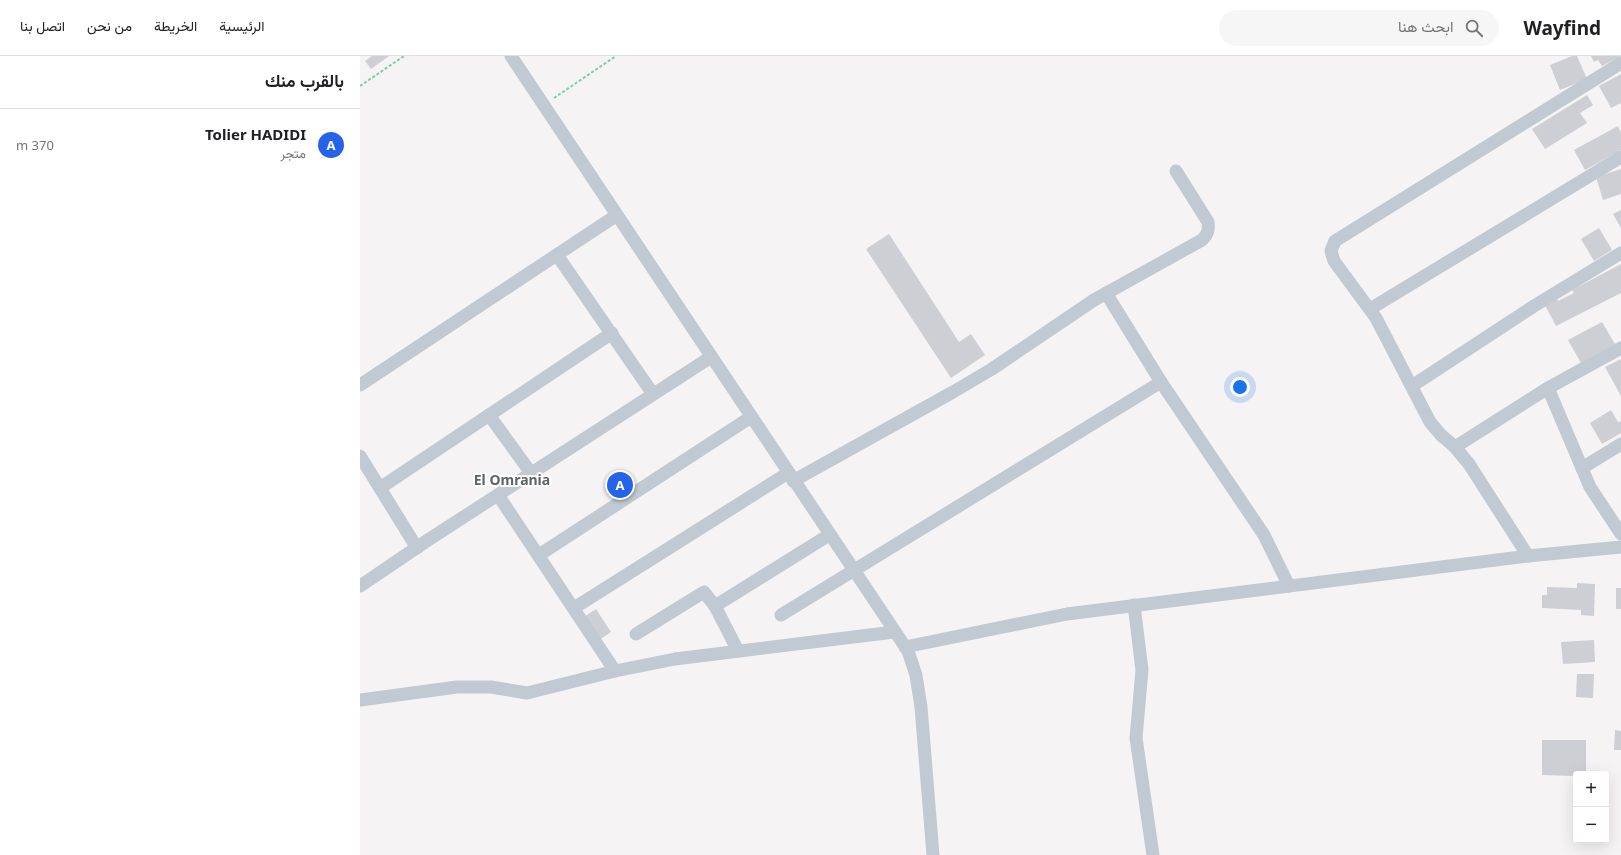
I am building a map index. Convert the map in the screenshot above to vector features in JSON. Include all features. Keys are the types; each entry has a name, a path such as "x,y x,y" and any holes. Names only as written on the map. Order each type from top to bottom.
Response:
{"street":[{"path":"510,56 905,647 916,675 921,707 933,855"},
{"path":"1528,556 1469,464 1455,447 1434,428 1370,309 1334,261 1331,251 1335,241 1621,63"},
{"path":"1370,309 1621,157"},
{"path":"574,608 791,477 953,392 992,369 1106,293 1202,240 1207,235 1209,228 1208,222 1176,171"},
{"path":"360,385 617,215"},
{"path":"1412,386 1534,306 1621,254"},
{"path":"557,255 653,394"},
{"path":"1106,293 1161,382 1264,536 1289,586"},
{"path":"380,488 612,333"},
{"path":"1455,447 1548,388 1621,348"},
{"path":"360,586 711,357"},
{"path":"782,615 1161,382"},
{"path":"1548,388 1590,487 1621,534"},
{"path":"489,415 531,474"},
{"path":"539,555 751,417"},
{"path":"1582,468 1621,444"},
{"path":"360,456 417,548"},
{"path":"498,495 615,671"},
{"path":"715,606 829,535"},
{"path":"905,647 1067,614 1528,556 1621,546"},
{"path":"636,634 704,592 715,606 738,652"},
{"path":"1134,605 1142,670 1136,738 1153,855"},
{"path":"360,700 457,687 491,687 528,693 615,671 675,660 894,632"}],"path":[{"path":"360,86 404,56"},
{"path":"544,105 616,56"}],"building":[{"path":"372,56 389,56 371,69 365,61"},
{"path":"1572,56 1577,56 1587,79 1560,90 1550,65"},
{"path":"1591,56 1621,56 1602,66 1598,60 1594,62"},
{"path":"1621,74 1621,103 1611,108 1599,86"},
{"path":"1587,95 1593,105 1580,113 1587,123 1545,149 1532,129"},
{"path":"1618,126 1621,132 1621,150 1585,170 1574,150"},
{"path":"1621,169 1621,194 1603,200 1596,177"},
{"path":"1621,210 1621,228 1613,214"},
{"path":"1599,228 1612,250 1594,261 1581,239"},
{"path":"889,234 959,342 971,334 985,355 951,378 866,249"},
{"path":"1621,264 1621,293 1556,326 1545,305 1557,299 1558,301 1574,293 1572,290"},
{"path":"1602,322 1615,344 1581,363 1568,340"},
{"path":"1621,359 1621,396 1605,367"},
{"path":"1611,410 1618,422 1621,421 1621,433 1602,444 1590,423"},
{"path":"1577,583 1595,584 1594,616 1581,615 1581,610 1542,608 1542,595 1547,595 1547,587 1577,588"},
{"path":"1616,588 1621,588 1621,609 1616,609"},
{"path":"596,609 611,632 599,640 584,617"},
{"path":"1594,640 1595,662 1563,664 1561,642"},
{"path":"1577,674 1594,674 1593,698 1576,697"},
{"path":"1615,730 1621,731 1621,750 1614,750"},
{"path":"1542,740 1586,740 1586,771 1573,771 1573,776 1542,775"}],"place":[{"name":"Tolier HADIDI","path":"620,485"}],"district":[{"name":"El Omrania","path":"512,480"}]}
